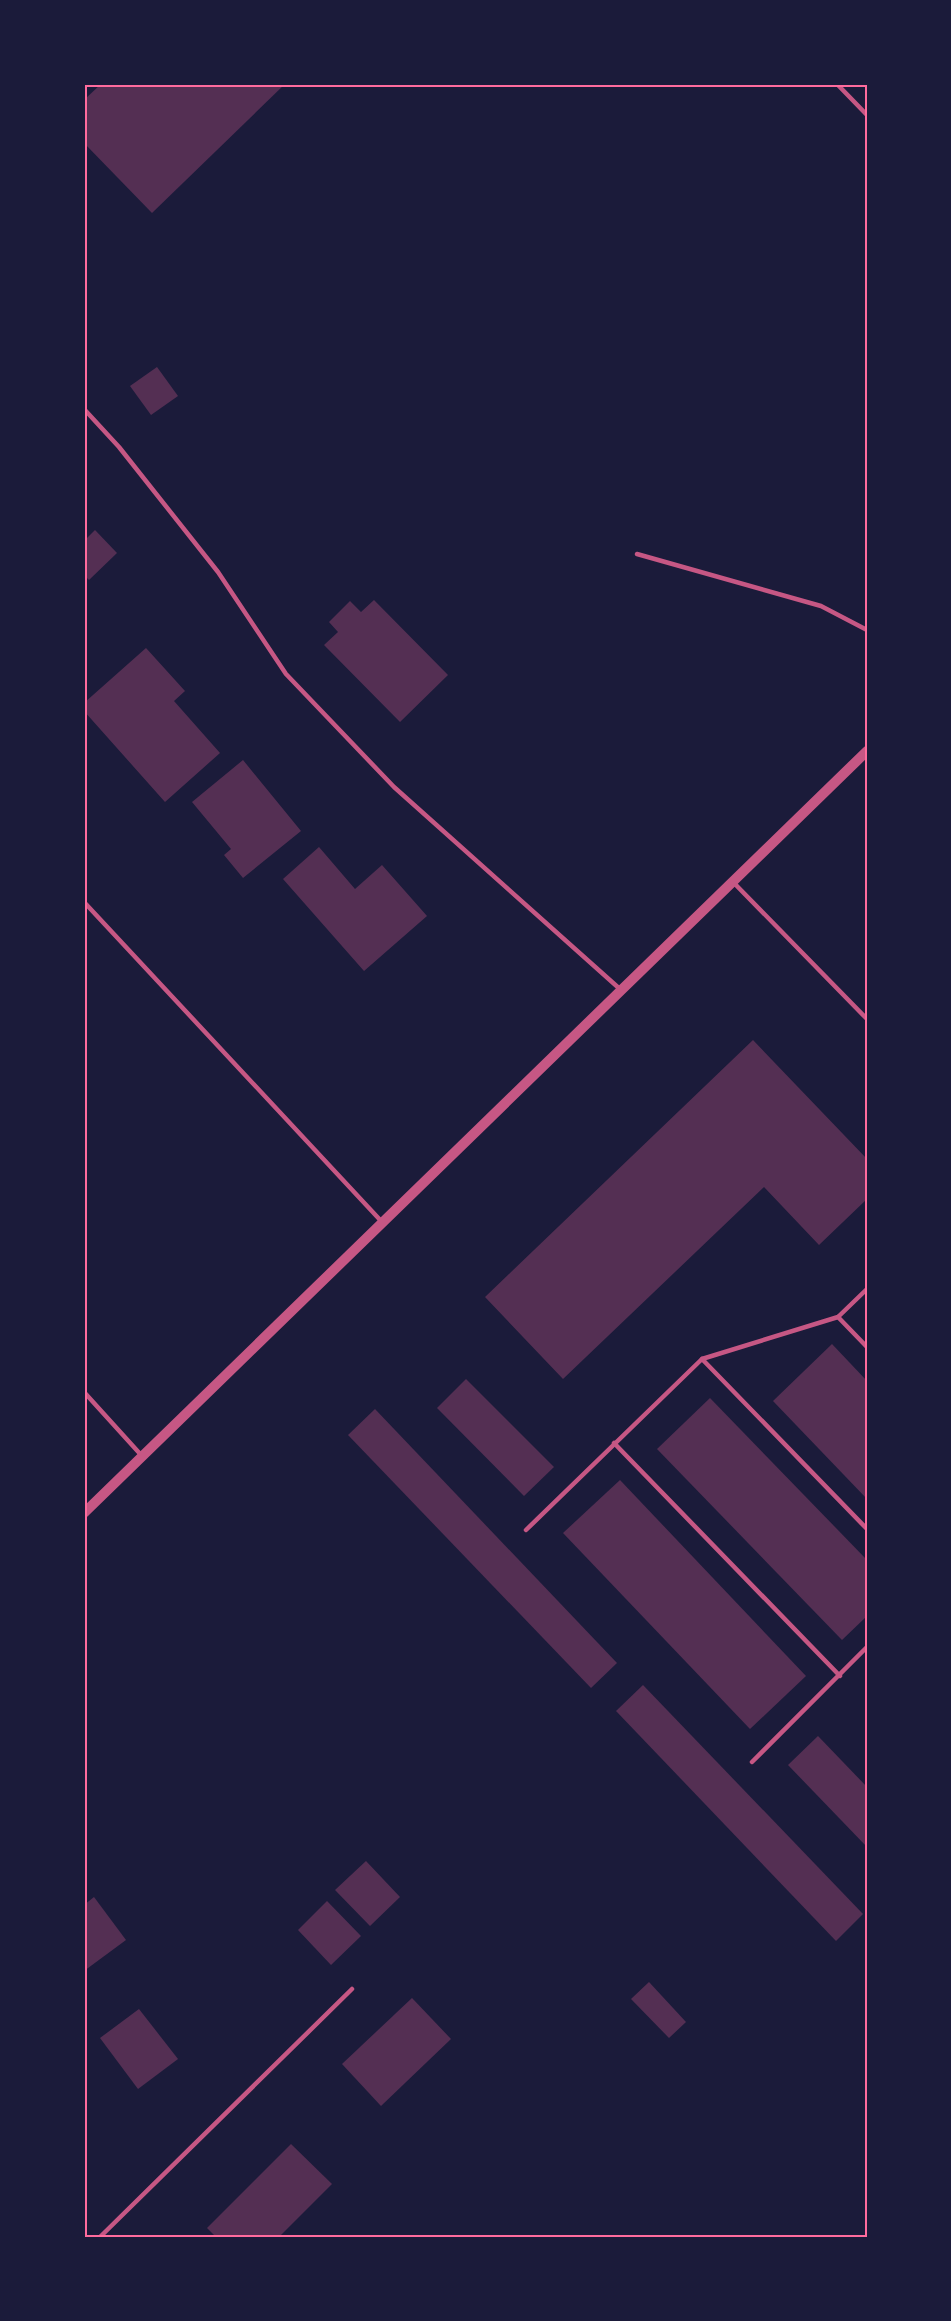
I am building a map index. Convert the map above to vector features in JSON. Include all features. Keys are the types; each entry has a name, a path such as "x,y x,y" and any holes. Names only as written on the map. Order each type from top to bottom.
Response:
{"street":[{"path":"84,1513 867,751"}],"lane":[{"path":"837,84 867,115"},
{"path":"84,409 119,447 218,572 286,675 394,787 621,990"},
{"path":"637,554 821,606 867,630"},
{"path":"733,882 867,1019"},
{"path":"84,902 382,1222"},
{"path":"526,1530 702,1359 838,1317 867,1289"},
{"path":"838,1317 867,1347"},
{"path":"702,1359 867,1529"},
{"path":"84,1392 142,1456"},
{"path":"614,1443 840,1676"},
{"path":"752,1762 867,1647"},
{"path":"100,2237 352,1989"}],"building":[{"path":"101,84 285,84 152,213 84,143 84,100"},
{"path":"157,367 178,396 151,415 130,386"},
{"path":"95,530 117,553 89,580 84,575 84,541"},
{"path":"374,600 448,675 400,722 324,645 338,632 329,622 350,601 361,612"},
{"path":"146,648 185,691 174,701 220,753 165,802 84,711 84,703"},
{"path":"243,760 301,831 243,878 224,855 231,849 192,802"},
{"path":"319,847 355,889 382,865 427,916 364,971 283,879"},
{"path":"753,1040 867,1159 867,1199 819,1245 764,1187 563,1379 485,1297"},
{"path":"832,1344 867,1381 867,1499 773,1401"},
{"path":"466,1379 554,1467 524,1496 437,1408"},
{"path":"710,1398 867,1560 867,1616 842,1640 657,1449"},
{"path":"375,1409 617,1663 591,1688 348,1435"},
{"path":"620,1480 806,1676 750,1729 563,1533"},
{"path":"643,1685 863,1914 836,1941 616,1711"},
{"path":"818,1736 867,1787 867,1847 788,1765"},
{"path":"366,1861 400,1897 370,1926 335,1890"},
{"path":"94,1897 126,1940 84,1971 84,1905"},
{"path":"327,1901 361,1936 331,1965 298,1930"},
{"path":"649,1982 686,2022 669,2038 631,1999"},
{"path":"412,1998 451,2039 381,2106 342,2064"},
{"path":"139,2009 178,2059 138,2089 100,2038"},
{"path":"291,2144 332,2184 279,2237 216,2237 207,2228"}]}
